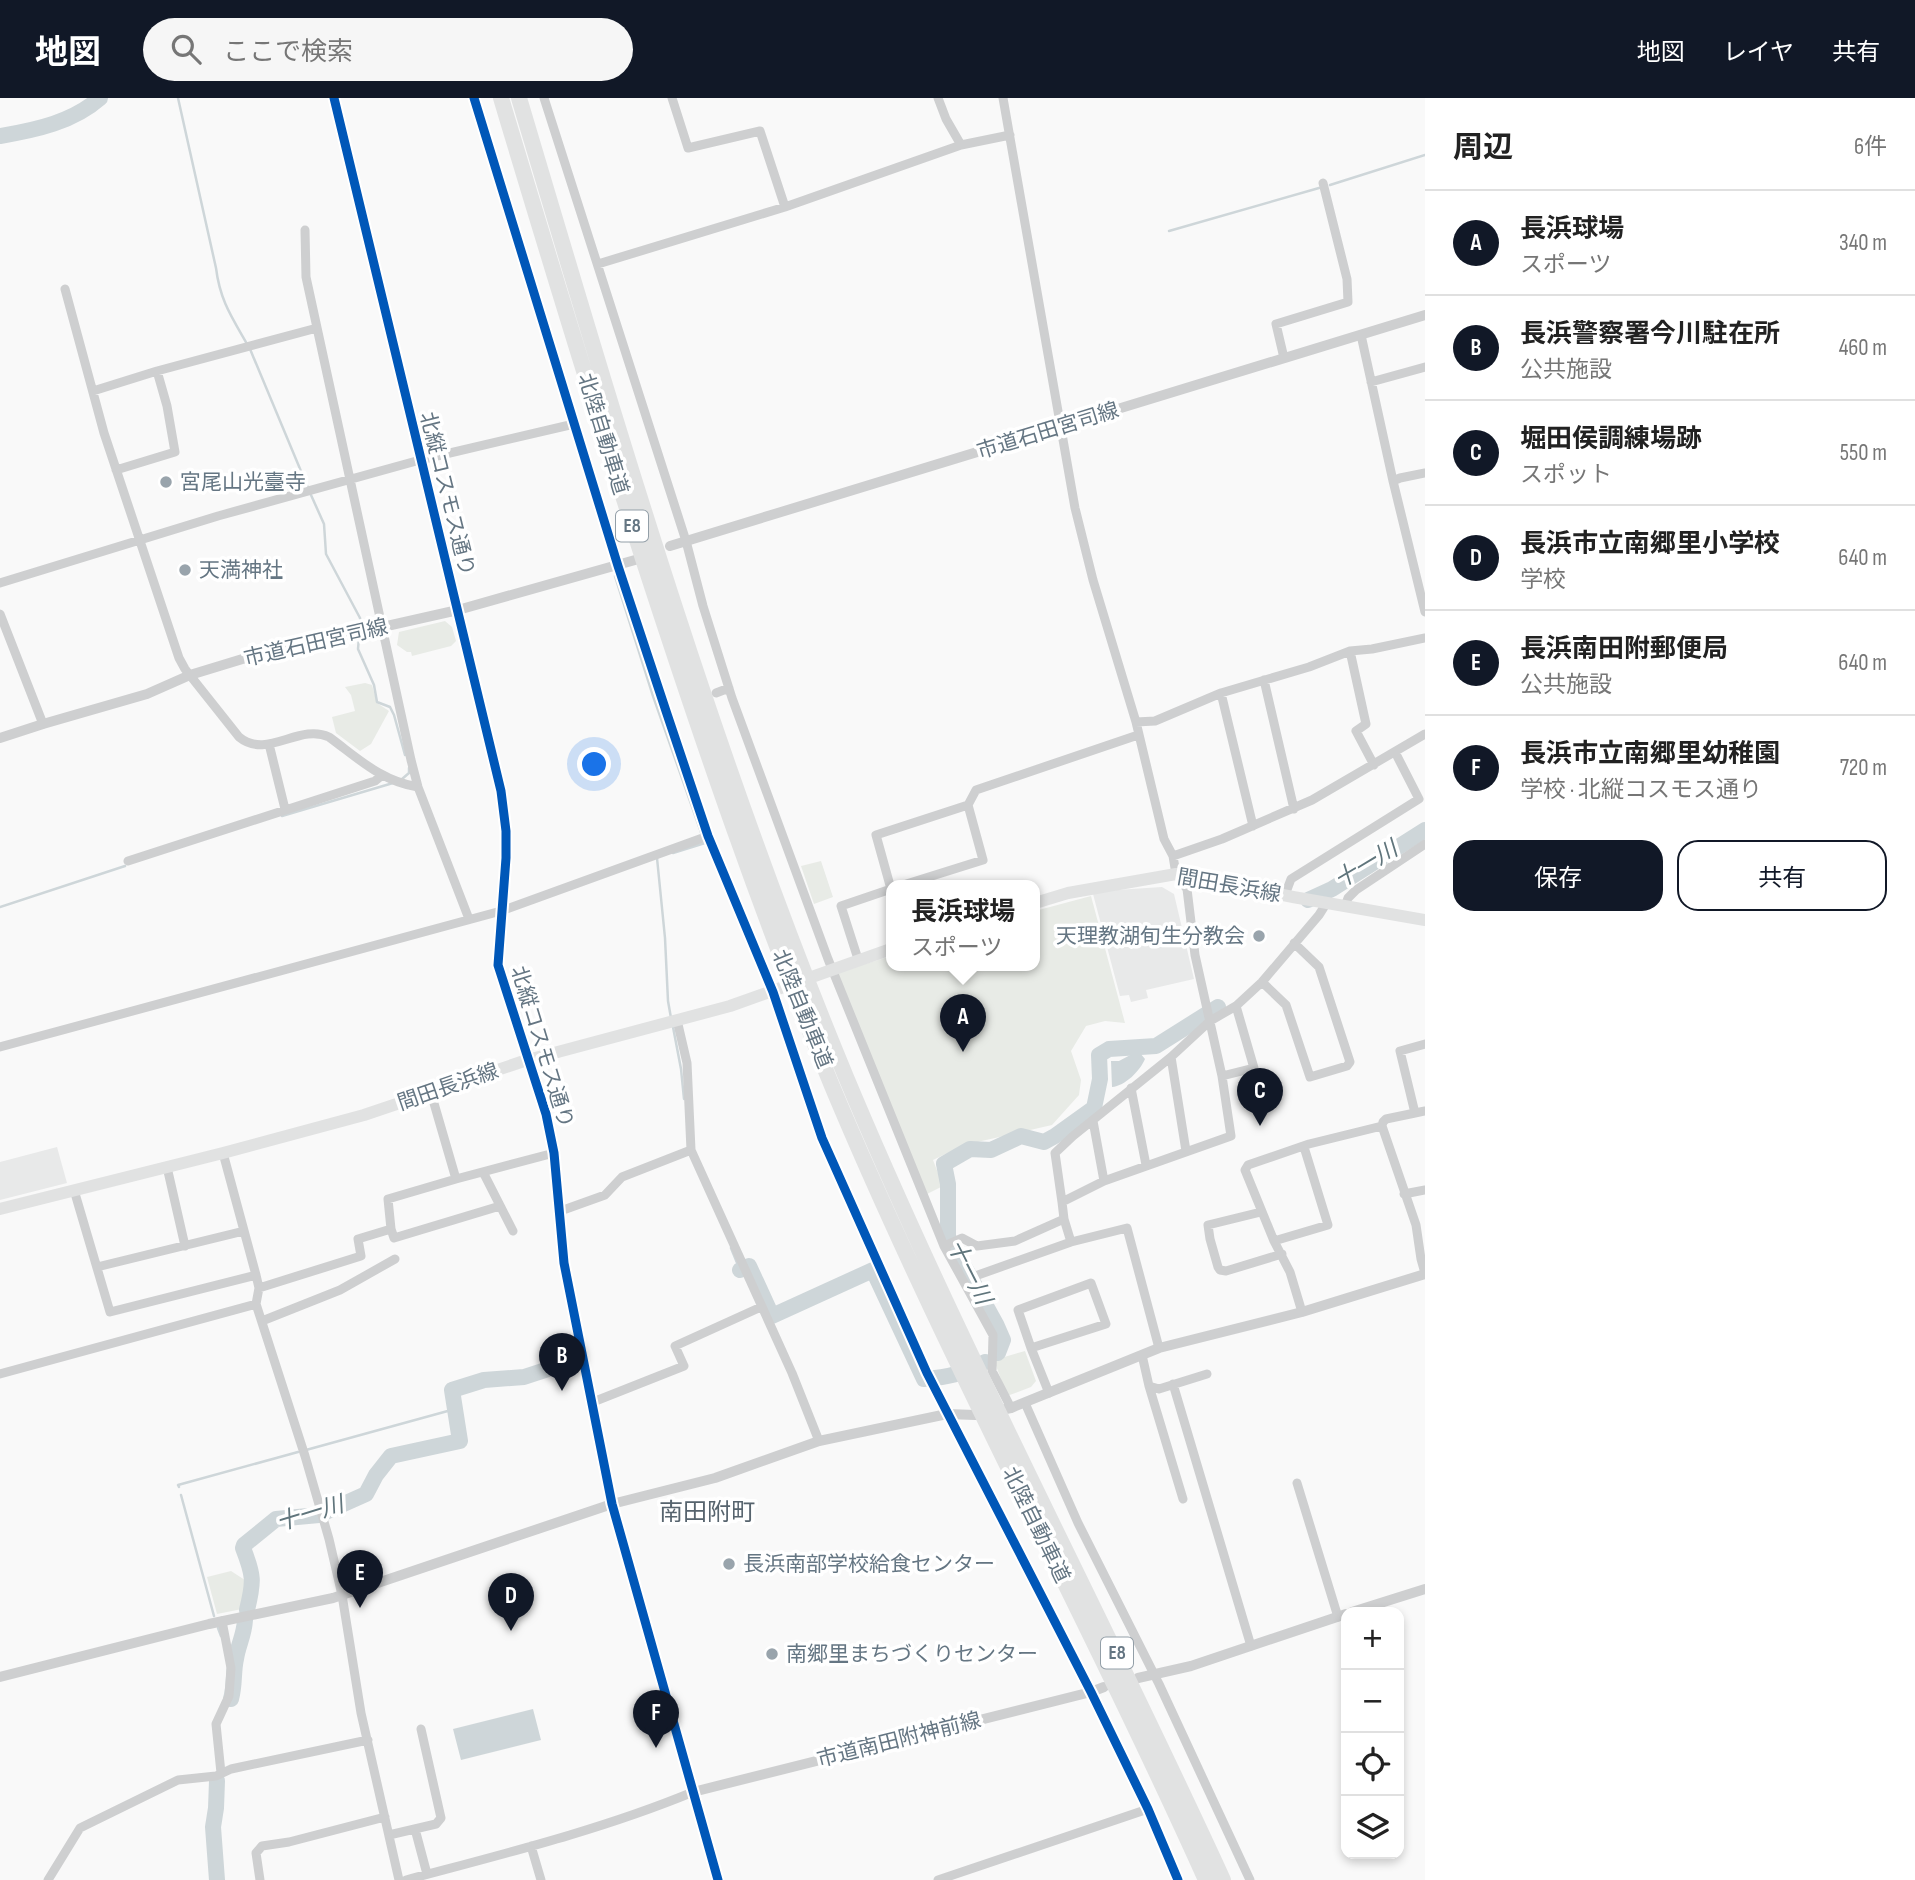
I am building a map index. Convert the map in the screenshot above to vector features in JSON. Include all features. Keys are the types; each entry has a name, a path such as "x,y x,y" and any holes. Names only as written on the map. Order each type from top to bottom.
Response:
{"highway":[{"name":"北陸自動車道","path":"501,98 562,302 724,803 813,1018 900,1202 965,1361 1206,1880"},
{"name":"北陸自動車道","path":"519,98 626,453 745,811 785,946"},
{"name":"北陸自動車道","path":"999,1431 1115,1650 1223,1880"}],"main road":[{"name":"間田長浜線","path":"1040,901 1068,892 1177,874 1326,905 1425,920"},
{"name":"間田長浜線","path":"0,1209 364,1115 528,1060 730,1006 886,951"}],"street":[{"name":"北縦コスモス通り","path":"334,98 498,778 506,831 498,965 546,1114 554,1153 564,1262 612,1504 718,1880"},
{"path":"474,98 618,566 666,711 708,836 773,992 822,1138 927,1373 1091,1692 1148,1809 1178,1880"},
{"path":"544,98 686,541 729,688 832,969 945,1245 993,1335 992,1371 1011,1408"},
{"path":"673,98 688,148 760,131 785,207"},
{"path":"938,98 961,145"},
{"path":"1003,98 1075,508 1093,580 1136,722 1164,839 1173,856 1177,874 1187,889 1195,955 1222,1076 1231,1136 1104,1181 1062,1202"},
{"path":"598,264 785,207 961,145 1010,135"},
{"path":"1284,358 1276,324 1348,302 1347,279 1323,183"},
{"path":"305,230 306,277 418,787 469,919"},
{"path":"65,289 116,470 179,658 190,675 239,737 253,745 269,744 307,733 321,734 330,737 381,776 418,787"},
{"name":"市道石田宮司線","path":"670,546 1425,315"},
{"path":"93,391 317,328"},
{"path":"1361,335 1425,612"},
{"path":"1371,382 1425,367"},
{"path":"116,470 175,452 167,406 157,371"},
{"path":"0,583 218,516 420,460 574,424"},
{"path":"1393,481 1425,474"},
{"name":"市道石田宮司線","path":"0,738 146,694 190,675 249,657 458,610 635,560"},
{"path":"0,614 43,724"},
{"path":"1136,722 1155,721 1221,693 1309,667 1350,651 1425,638"},
{"path":"1350,651 1366,724 1356,731 1374,765"},
{"path":"1264,680 1294,808"},
{"path":"716,693 729,688"},
{"path":"1221,693 1253,826"},
{"path":"666,711 677,707"},
{"path":"1173,856 1223,839 1312,800 1425,734"},
{"path":"919,880 983,860 968,805 976,790 1138,735"},
{"path":"269,744 285,809"},
{"path":"1289,896 1292,879 1422,800 1395,752"},
{"path":"128,861 375,781 381,776"},
{"path":"888,880 876,835 968,805"},
{"path":"0,1047 501,911 708,836"},
{"path":"1345,906 1356,890 1425,844"},
{"path":"858,959 841,906 886,891"},
{"path":"1071,1242 1064,1219 1055,1153 1171,1057 1210,1021 1236,1006 1262,982 1326,905"},
{"path":"1262,982 1286,1005 1310,1077 1347,1066 1350,1062 1319,967 1294,943"},
{"path":"1222,1076 1254,1068 1236,1006"},
{"path":"677,1020 687,1063 691,1150 792,1373 819,1441"},
{"path":"1415,1113 1400,1051 1425,1044"},
{"path":"1171,1057 1186,1151"},
{"path":"1131,1088 1146,1166"},
{"path":"431,1093 456,1179"},
{"path":"0,1677 222,1621 342,1595 612,1504 715,1478 819,1441 947,1414 975,1415 1011,1408 1159,1348 1302,1312 1425,1274 1416,1225 1382,1126 1386,1119 1425,1111"},
{"path":"1093,1121 1104,1181"},
{"path":"1302,1312 1290,1272 1261,1212 1246,1172 1247,1167 1309,1144 1382,1126"},
{"path":"1274,1241 1328,1225 1304,1147"},
{"path":"560,1209 605,1195 622,1177 691,1150"},
{"path":"223,1153 259,1288 256,1304 322,1515 342,1595 361,1713 399,1880"},
{"path":"500,1206 394,1238 388,1199 554,1153"},
{"path":"167,1167 185,1246"},
{"path":"483,1172 513,1231"},
{"path":"1404,1194 1425,1190"},
{"path":"74,1191 110,1312 256,1275"},
{"path":"1261,1212 1208,1225 1218,1267 1226,1271 1282,1254"},
{"path":"945,1245 962,1238 977,1246 1015,1241 1064,1219"},
{"path":"978,1275 1071,1242 1127,1228 1159,1348"},
{"path":"259,1288 361,1256 358,1240 391,1229"},
{"path":"97,1267 244,1231"},
{"path":"262,1321 340,1290 395,1259"},
{"path":"1031,1348 1106,1324 1091,1283 1018,1310 1031,1348 1049,1393"},
{"path":"0,1374 256,1304"},
{"path":"593,1402 684,1366 675,1346 761,1307"},
{"path":"1142,1355 1183,1499"},
{"path":"1149,1386 1159,1389 1207,1374"},
{"path":"1173,1384 1251,1646"},
{"path":"1025,1403 1078,1523 1154,1674 1250,1880"},
{"path":"1297,1483 1341,1613"},
{"path":"1368,1607 1425,1589"},
{"path":"1138,1678 1191,1666 1341,1616"},
{"path":"221,1773 216,1724 229,1696 231,1668 222,1621"},
{"name":"市道南田附神前線","path":"694,1792 1104,1687"},
{"path":"390,1835 436,1824 441,1818 421,1729"},
{"path":"48,1880 80,1828 178,1780 216,1776 231,1769 368,1740"},
{"path":"406,1880 644,1812 694,1792"},
{"path":"938,1880 1148,1809"},
{"path":"260,1880 256,1853 262,1846 289,1842 386,1817"},
{"path":"415,1829 423,1877"},
{"path":"531,1846 541,1880"}],"shaded area":[{"path":"445,621 452,627 456,641 451,646 412,656 411,652 397,645 399,632"},
{"path":"365,683 372,685 377,703 389,711 371,744 360,751 336,733 332,717 355,711 351,695 345,687"},
{"path":"821,861 833,897 814,904 801,866"},
{"path":"1162,887 1174,894 1194,979 1146,990 1148,998 1131,1002 1129,995 1120,996 1093,894"},
{"path":"1091,896 1125,1023 1105,1021 1086,1026 1071,1051 1081,1080 1079,1095 1052,1125 964,1145 933,1160 943,1186 923,1196 830,975 886,958 886,971 1040,971 1040,910"},
{"path":"1134,1053 1140,1053 1145,1059 1143,1064 1127,1081 1112,1087 1111,1061 1119,1061"},
{"path":"57,1147 67,1183 0,1200 0,1162"},
{"path":"1025,1351 1036,1381 1031,1387 1007,1396 994,1360"},
{"path":"231,1571 248,1582 242,1609 217,1614 207,1577"},
{"path":"533,1709 541,1740 461,1760 453,1729"}],"waterway":[{"path":"0,136 40,128 66,119 100,98"},
{"path":"178,98 220,289 247,344"},
{"path":"1330,185 1425,155"},
{"path":"1169,231 1319,188"},
{"path":"250,349 308,488"},
{"path":"311,495 324,524 326,554 360,618 361,627"},
{"path":"615,576 653,696 702,835"},
{"path":"359,637 358,649 374,685 377,702 390,707 405,755"},
{"path":"402,779 409,773 409,768"},
{"path":"282,816 393,783"},
{"name":"十一川","path":"1308,900 1332,889 1425,830"},
{"path":"673,853 704,842"},
{"path":"657,858 671,1018"},
{"path":"0,907 125,866"},
{"name":"十一川","path":"998,1353 1003,1340 948,1237 948,1184 944,1164 970,1149 991,1150 1021,1136 1044,1142 1055,1136 1094,1108 1100,1079 1099,1055 1109,1049 1156,1046 1218,1007"},
{"path":"673,1027 684,1099"},
{"path":"731,1248 740,1270"},
{"name":"十一川","path":"740,1270 749,1266 772,1316 873,1270 924,1379 955,1374 985,1362"},
{"name":"十一川","path":"247,1610 252,1579 243,1548 276,1519 319,1515 366,1494 391,1456 460,1441 452,1390 484,1380 524,1377 573,1361"},
{"path":"306,1450 455,1409"},
{"path":"179,1487 178,1485 298,1452"},
{"path":"181,1495 214,1616"},
{"name":"十一川","path":"231,1699 235,1664 245,1620"},
{"path":"218,1628 221,1636"},
{"name":"十一川","path":"217,1781 213,1827 217,1880"}],"cycle path":[{"path":"334,98 501,791 506,858 498,965 546,1114 554,1153 564,1263 612,1504 718,1880"},
{"path":"474,98 618,566 666,711 708,836 773,992 822,1138 927,1373 1091,1692 1148,1809 1178,1880"}],"place":[{"name":"宮尾山光臺寺","path":"166,482"},
{"name":"天満神社","path":"185,570"},
{"name":"天理教湖旬生分教会","path":"1259,936"},
{"name":"長浜球場","path":"963,1052"},
{"name":"堀田侯調練場跡","path":"1260,1126"},
{"name":"長浜警察署今川駐在所","path":"562,1391"},
{"name":"長浜南部学校給食センター","path":"729,1564"},
{"name":"長浜南田附郵便局","path":"360,1608"},
{"name":"長浜市立南郷里小学校","path":"511,1631"},
{"name":"南郷里まちづくりセンター","path":"772,1654"},
{"name":"長浜市立南郷里幼稚園","path":"656,1748"}],"district":[{"name":"南田附町","path":"707,1512"}]}
